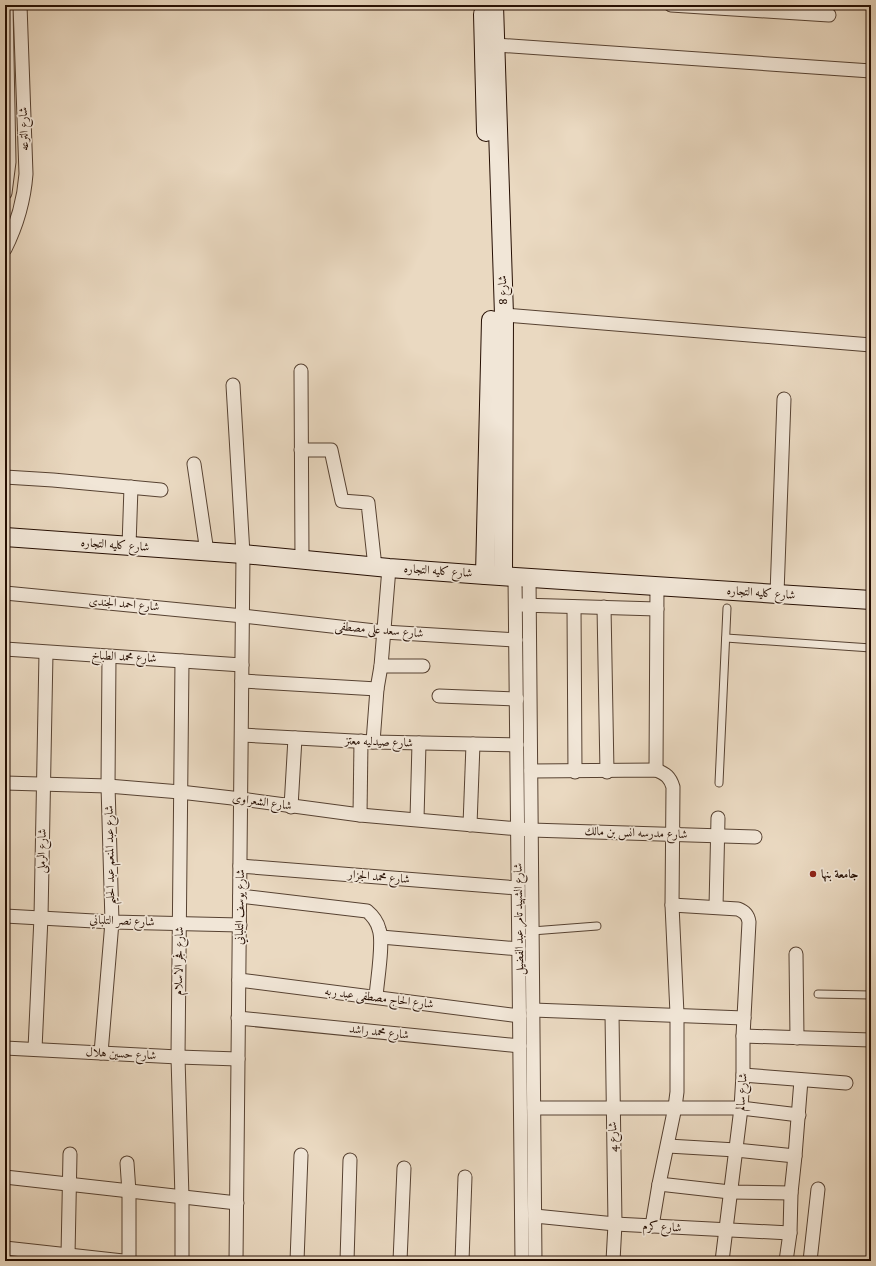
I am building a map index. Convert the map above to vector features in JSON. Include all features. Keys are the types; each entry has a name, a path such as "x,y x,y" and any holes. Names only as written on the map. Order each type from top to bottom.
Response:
{"street":[{"name":"شارع الترعه","path":"5,193 7,162 6,5"},
{"name":"شارع الترعه","path":"5,249 18,220 25,188 26,174 20,5"},
{"name":"شارع 8","path":"482,5 496,256 504,315 508,576"},
{"name":"شارع 8","path":"494,5 496,45 496,256 492,316 508,576"},
{"path":"671,5 828,15"},
{"path":"496,45 871,71"},
{"path":"504,315 871,345"},
{"path":"301,370 302,559"},
{"name":"شارع يوسف التلباني","path":"233,385 244,554 236,1261"},
{"path":"776,594 784,398"},
{"path":"302,450 331,450 342,501 368,503 382,567 384,632 381,666 367,742 360,815"},
{"path":"194,464 207,552"},
{"path":"5,477 161,490"},
{"path":"129,546 131,487"},
{"name":"شارع كليه التجاره","path":"5,537 244,554 382,567 657,587 871,600"},
{"name":"شارع الشهيد تامر عبد الفضيل","path":"508,576 516,605 522,1261"},
{"name":"شارع الشهيد تامر عبد الفضيل","path":"508,576 529,606 535,1261"},
{"path":"656,770 657,587"},
{"name":"شارع احمد الجندى","path":"5,593 243,616"},
{"path":"516,605 657,609"},
{"path":"574,607 576,772"},
{"path":"604,607 607,772"},
{"name":"شارع سعد على مصطفى","path":"243,616 384,632 516,640"},
{"name":"شارع محمد الطباخ","path":"5,649 46,653 182,660 242,665"},
{"name":"شارع الرملى","path":"35,1049 41,917 46,653"},
{"name":"شارع عبد المنعم عبد الحليم","path":"101,1054 112,922 108,786 109,657"},
{"name":"شارع فجر الاسلام","path":"182,660 178,1057 182,1198 182,1261"},
{"path":"381,666 423,666"},
{"path":"242,681 377,689"},
{"path":"439,696 517,699"},
{"name":"شارع صيدليه معتز","path":"242,735 367,742 517,745"},
{"path":"291,806 295,738"},
{"path":"417,819 419,743"},
{"path":"470,824 473,744"},
{"path":"531,771 607,772 656,770 665,773 670,779 673,787 672,905 677,1014 677,1092 652,1226"},
{"name":"شارع الشعراوى","path":"5,783 108,786 180,792 360,815 518,829"},
{"path":"672,905 716,907 718,818"},
{"name":"شارع مدرسه انس بن مالك","path":"518,829 755,837"},
{"name":"شارع محمد الجزار","path":"240,866 518,888"},
{"path":"240,896 367,911 377,923 381,937 376,997"},
{"name":"شارع سالم","path":"716,907 744,911 748,916 749,922 741,1108 722,1261"},
{"name":"شارع نصر التلباني","path":"5,916 112,922 240,925"},
{"path":"381,937 519,949"},
{"path":"796,954 797,1038"},
{"name":"شارع الحاج مصطفى عبد ربه","path":"239,980 520,1016"},
{"path":"533,1010 612,1014 677,1014 744,1018"},
{"name":"شارع 4","path":"612,1014 615,1224 613,1261"},
{"name":"شارع محمد راشد","path":"238,1018 520,1046"},
{"path":"743,1036 871,1040"},
{"name":"شارع حسين هلال","path":"5,1048 101,1054 238,1059"},
{"path":"743,1075 846,1083"},
{"path":"786,1261 790,1233 791,1193 801,1080"},
{"path":"534,1108 741,1108 799,1115"},
{"path":"668,1146 736,1150 795,1156"},
{"path":"68,1255 70,1154"},
{"path":"297,1261 301,1155"},
{"path":"347,1261 350,1160"},
{"path":"127,1163 130,1261"},
{"path":"400,1261 404,1168"},
{"path":"5,1177 236,1203"},
{"path":"462,1261 465,1177"},
{"path":"659,1184 730,1192 791,1193"},
{"path":"810,1261 818,1189"},
{"name":"شارع كرم","path":"535,1216 615,1224 790,1233"},
{"path":"5,1248 28,1256 68,1255 117,1261"}],"lane":[{"path":"719,784 727,608"},
{"path":"726,638 871,648"},
{"path":"532,931 597,926"},
{"path":"818,994 871,995"}],"place":[{"name":"جامعة بنها","path":"813,874"}]}
